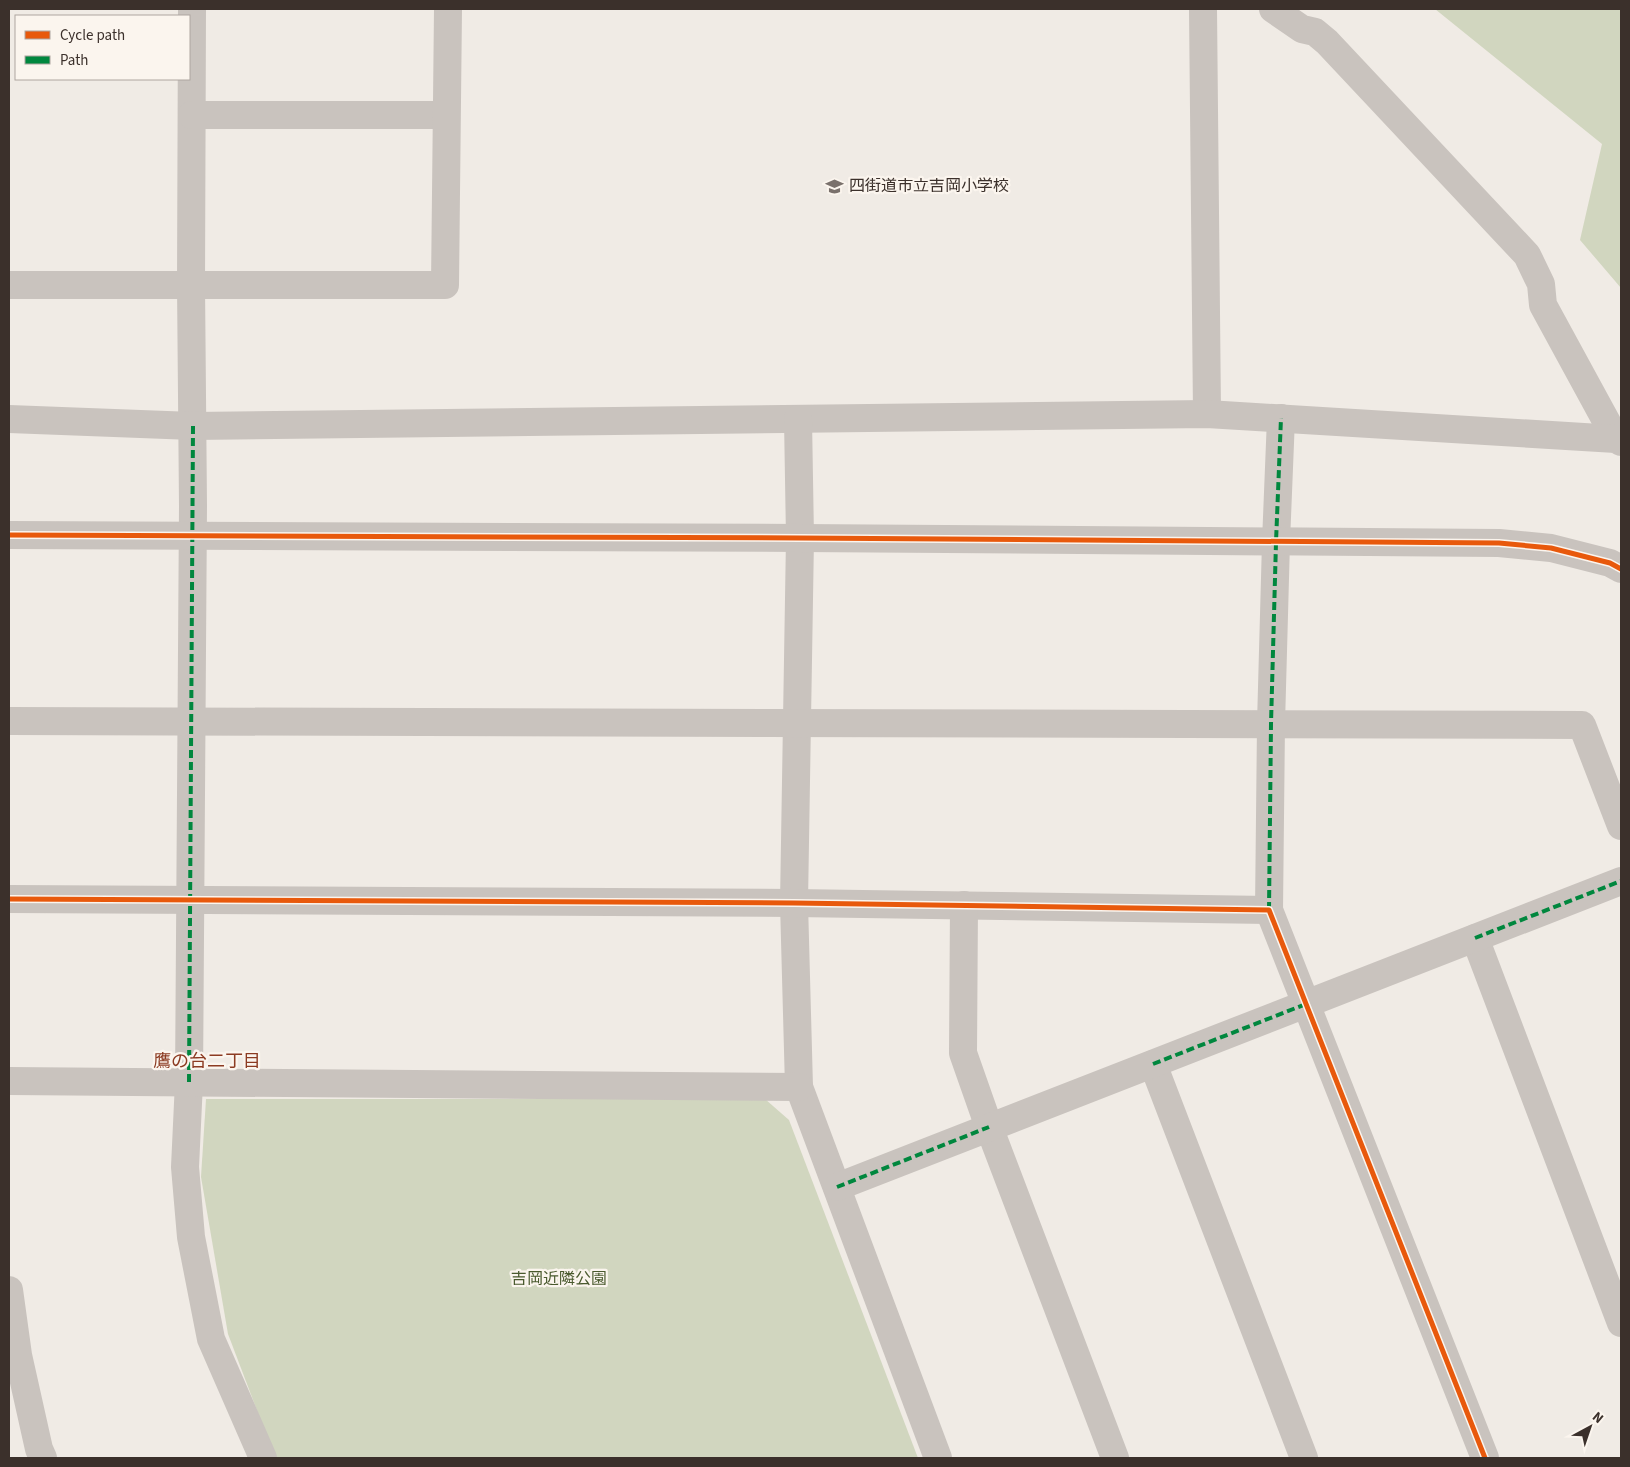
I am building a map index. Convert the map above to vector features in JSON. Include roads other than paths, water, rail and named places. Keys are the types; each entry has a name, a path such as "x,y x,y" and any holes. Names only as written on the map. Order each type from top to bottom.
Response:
{"street":[{"path":"192,9 191,285 193,536 189,1082 185,1167 191,1237 211,1339 263,1458"},
{"path":"9,285 444,285 448,9"},
{"path":"1203,9 1207,414"},
{"path":"1273,9 1302,29 1315,32 1327,42 1527,255 1541,284 1543,305 1618,440"},
{"path":"192,115 446,115"},
{"path":"9,419 193,426 1207,414 1618,440"},
{"path":"1281,418 1271,724 1269,910 1485,1458"},
{"path":"798,419 800,538 794,903 799,1087 938,1458"},
{"path":"9,535 1499,543 1551,548 1610,563 1621,569"},
{"path":"9,721 1582,725 1621,826"},
{"path":"837,1187 1621,881"},
{"path":"9,899 794,903 1269,910"},
{"path":"964,905 963,1053 989,1127 1115,1458"},
{"path":"1475,938 1621,1322"},
{"path":"1153,1064 1304,1458"},
{"path":"9,1080 799,1087"},
{"path":"9,1290 18,1355 39,1449 43,1458"}],"place":[{"name":"四街道市立吉岡小学校","path":"835,186"}],"district":[{"name":"鷹の台二丁目","path":"207,1061"}],"park label":[{"name":"吉岡近隣公園","path":"559,1279"}]}
